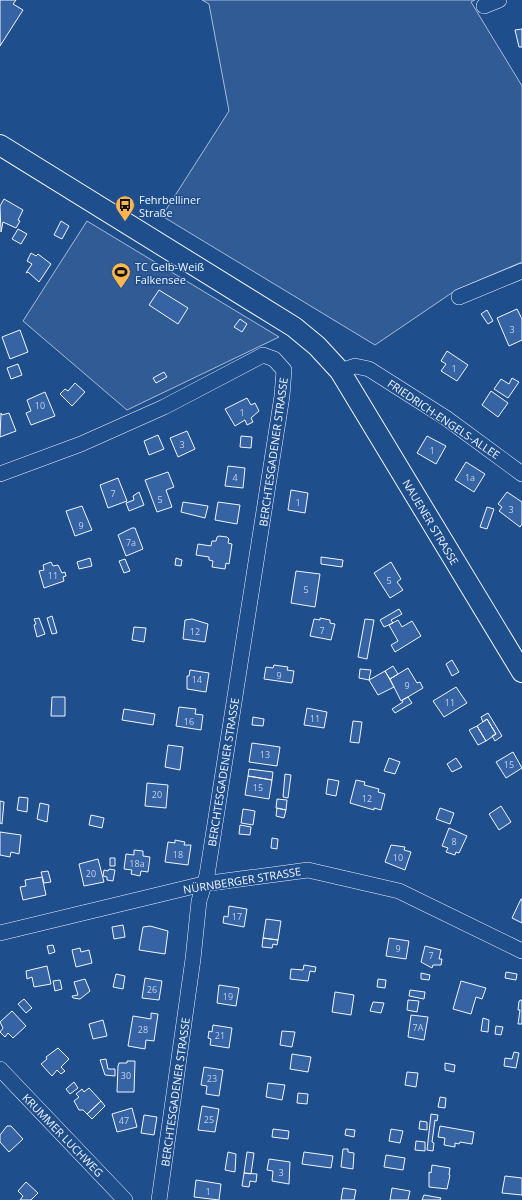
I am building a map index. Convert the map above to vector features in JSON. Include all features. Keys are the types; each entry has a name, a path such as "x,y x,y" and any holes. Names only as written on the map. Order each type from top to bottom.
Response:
{"main road":[{"name":"NAUENER STRASSE","path":"0,145 294,327 317,346 340,371 522,672"}],"street":[{"path":"484,6 499,0"},
{"path":"460,297 522,271"},
{"name":"BERCHTESGADENER STRASSE","path":"0,474 109,432 164,407 263,355 274,359 284,370 282,396 207,875 199,901 193,959 159,1200"},
{"name":"FRIEDRICH-ENGELS-ALLEE","path":"340,371 355,366 369,369 446,418 522,474"},
{"name":"NÜRNBERGER STRASSE","path":"0,934 203,884 308,870 399,891 522,951"},
{"name":"KRUMMER LUCHWEG","path":"0,1070 125,1200"}],"shaded area":[{"path":"202,0 475,0 471,2 522,86 522,262 456,290 375,345 162,216 229,111 209,4"},
{"name":"TC Gelb-Weiß Falkensee","path":"87,221 279,337 127,410 23,321"}],"building":[{"path":"0,0 16,0 13,4 23,10 0,46"},
{"path":"522,29 522,47 519,47 515,30"},
{"path":"4,199 23,210 16,228 3,222 1,232 0,206"},
{"path":"61,221 69,226 62,239 54,235"},
{"path":"18,229 27,234 21,244 12,239"},
{"path":"31,253 36,256 38,254 51,264 39,282 28,272 26,273 32,264 27,261"},
{"path":"159,290 188,308 178,324 149,305"},
{"path":"517,309 522,319 522,340 509,346 497,318"},
{"path":"487,310 493,321 488,324 481,314"},
{"path":"240,319 247,324 242,332 234,327"},
{"path":"20,330 28,352 10,359 2,337"},
{"path":"447,351 468,365 457,381 441,371 446,364 441,361"},
{"path":"18,364 22,375 11,379 7,368"},
{"path":"164,372 167,377 156,383 153,378"},
{"path":"512,378 519,382 508,398 494,389 501,379 509,384"},
{"path":"75,383 85,392 72,406 60,394 65,389 68,391"},
{"path":"491,391 508,403 498,417 482,405"},
{"path":"45,392 55,416 31,425 26,413 31,411 27,400"},
{"path":"247,398 251,405 255,403 259,411 251,418 253,422 247,425 245,420 235,426 225,409"},
{"path":"1,413 2,415 9,413 16,431 0,437"},
{"path":"187,431 195,449 178,457 170,438"},
{"path":"158,435 164,449 149,455 144,441"},
{"path":"241,436 252,437 251,448 240,447"},
{"path":"427,436 446,446 436,464 417,453"},
{"path":"466,462 485,474 474,492 455,480"},
{"path":"228,466 245,468 243,488 225,486"},
{"path":"168,472 174,487 166,490 172,507 157,512 145,480"},
{"path":"118,478 127,501 108,508 100,485"},
{"path":"291,490 308,493 305,513 288,510"},
{"path":"139,492 144,505 129,511 126,503 134,500 133,496"},
{"path":"507,492 522,502 522,524 520,527 499,511 502,507 498,504"},
{"path":"183,502 208,506 205,518 181,512"},
{"path":"218,502 240,505 237,524 215,520"},
{"path":"82,506 92,530 75,536 66,511"},
{"path":"487,507 494,509 487,529 480,527"},
{"path":"135,528 143,549 126,556 118,535"},
{"path":"217,537 227,537 229,539 228,543 232,544 229,564 226,563 225,569 212,567 213,561 209,560 209,557 196,555 198,544 211,546 212,541 216,541"},
{"path":"321,557 343,560 342,567 321,564"},
{"path":"90,558 92,566 79,569 77,562"},
{"path":"176,558 182,560 181,566 175,565"},
{"path":"125,559 130,571 124,573 119,561"},
{"path":"51,562 53,566 58,565 62,573 65,572 66,576 63,577 64,581 44,588 39,571 44,570 43,565"},
{"path":"391,562 401,579 397,582 403,590 390,598 374,573"},
{"path":"296,571 320,574 315,607 291,603"},
{"path":"399,609 402,614 391,620 393,623 384,627 380,620"},
{"path":"52,616 57,633 52,634 47,618"},
{"path":"39,618 45,634 37,637 34,619"},
{"path":"320,618 330,620 330,623 335,624 331,640 310,636 314,619 320,620"},
{"path":"192,619 208,624 205,642 183,639 185,620"},
{"path":"365,619 374,620 367,659 358,657"},
{"path":"398,620 402,627 412,621 421,636 395,652 391,645 398,641 389,625"},
{"path":"134,627 146,628 144,642 132,640"},
{"path":"452,660 459,672 452,676 446,664"},
{"path":"274,665 288,667 287,670 294,671 292,683 264,679 266,667 273,668"},
{"path":"393,666 398,674 390,679 385,671"},
{"path":"408,668 417,683 420,682 423,688 401,701 390,679"},
{"path":"360,669 371,670 369,680 359,678"},
{"path":"190,670 209,673 206,692 187,689 187,676 189,676"},
{"path":"385,671 394,687 378,695 369,680"},
{"path":"456,687 467,703 444,717 433,701"},
{"path":"52,697 65,697 65,716 51,716"},
{"path":"408,697 412,703 395,713 392,709"},
{"path":"179,707 196,709 195,714 203,715 201,730 176,726"},
{"path":"307,708 327,712 324,728 304,725"},
{"path":"124,709 155,714 153,725 122,720"},
{"path":"488,713 502,736 495,741 492,736 496,734 487,719 483,722 481,717"},
{"path":"253,717 264,719 263,726 252,725"},
{"path":"487,719 496,734 486,741 477,726"},
{"path":"353,721 362,722 359,743 350,742"},
{"path":"477,726 486,741 478,745 469,730"},
{"path":"252,743 280,747 277,766 249,762"},
{"path":"168,745 183,747 180,770 165,767"},
{"path":"513,752 522,768 506,778 496,762"},
{"path":"389,758 400,762 395,774 384,771"},
{"path":"456,758 462,767 452,772 447,764"},
{"path":"249,769 273,772 272,780 248,776"},
{"path":"285,774 291,775 288,798 283,797"},
{"path":"248,776 272,780 269,799 245,795"},
{"path":"328,779 339,781 336,796 326,794"},
{"path":"356,780 365,782 364,785 379,789 378,792 385,794 381,810 374,808 374,810 350,803"},
{"path":"147,783 168,785 166,808 145,806"},
{"path":"19,797 28,798 27,812 17,810"},
{"path":"277,799 287,800 286,810 276,808"},
{"path":"0,801 4,802 2,824 0,823"},
{"path":"40,803 49,805 47,822 37,819"},
{"path":"501,806 511,822 499,830 489,814"},
{"path":"277,808 286,810 284,818 276,816"},
{"path":"440,808 454,813 450,824 436,819"},
{"path":"243,809 255,811 253,825 241,823"},
{"path":"91,815 104,818 102,828 89,825"},
{"path":"240,825 251,827 250,835 239,834"},
{"path":"449,828 467,836 459,853 456,852 455,855 446,852 448,848 442,846"},
{"path":"0,832 21,835 19,854 11,852 10,857 0,855"},
{"path":"272,838 278,839 277,849 271,848"},
{"path":"175,840 185,842 184,845 191,845 188,865 165,862 168,842 175,843"},
{"path":"391,845 405,847 404,850 411,852 405,870 385,862"},
{"path":"134,850 143,851 143,856 150,857 148,872 141,871 140,876 131,874 132,870 124,869 126,854 134,855"},
{"path":"110,858 115,858 115,866 110,866"},
{"path":"98,859 104,882 84,886 79,864"},
{"path":"109,869 115,870 113,881 107,880 107,877 103,876 104,870 108,871"},
{"path":"48,871 51,882 44,883 41,872"},
{"path":"42,877 46,895 23,900 20,887 26,886 25,880"},
{"path":"522,899 522,923 512,918"},
{"path":"229,906 247,909 244,927 223,923 224,916 228,917"},
{"path":"266,919 281,921 278,940 263,938"},
{"path":"123,925 125,937 114,939 112,927"},
{"path":"150,926 168,931 165,954 139,950 143,927"},
{"path":"263,938 278,940 277,945 273,944 272,948 262,947"},
{"path":"389,938 409,941 406,959 386,956"},
{"path":"53,945 55,952 49,954 47,946"},
{"path":"425,946 441,950 439,959 442,959 441,965 433,965 432,968 421,962"},
{"path":"80,948 81,952 89,950 92,963 76,967 72,950"},
{"path":"304,965 316,967 315,972 310,971 308,981 290,979 291,969 303,970"},
{"path":"47,966 51,984 34,987 32,977 27,979 26,971"},
{"path":"506,972 517,974 516,980 505,978"},
{"path":"421,973 430,975 429,980 421,979"},
{"path":"116,974 125,976 123,989 113,987"},
{"path":"145,978 162,981 159,1000 142,998"},
{"path":"85,979 90,991 80,999 73,998 72,996 78,995 74,982"},
{"path":"378,979 386,980 385,988 377,987"},
{"path":"60,980 62,989 55,991 53,981"},
{"path":"461,981 486,988 482,999 476,997 471,1014 453,1009"},
{"path":"219,985 239,988 236,1006 217,1003"},
{"path":"410,990 425,992 424,999 409,996"},
{"path":"335,992 354,995 351,1015 332,1012"},
{"path":"24,999 32,1008 26,1013 18,1004"},
{"path":"408,1000 419,1001 417,1012 407,1010"},
{"path":"521,1000 522,1024 518,1024 520,1010 518,1010 519,1001"},
{"path":"373,1002 384,1003 381,1013 370,1011"},
{"path":"12,1011 26,1026 13,1038 8,1033 5,1037 0,1032 3,1028 0,1022"},
{"path":"151,1013 158,1014 154,1041 146,1040 145,1049 128,1046 133,1016 151,1019"},
{"path":"411,1015 428,1017 424,1040 408,1037"},
{"path":"483,1018 489,1020 488,1032 481,1031"},
{"path":"103,1020 107,1036 93,1039 89,1024"},
{"path":"213,1025 232,1028 229,1048 210,1045 211,1039 208,1038 209,1031 212,1032"},
{"path":"496,1026 503,1027 501,1035 495,1034"},
{"path":"282,1031 295,1032 292,1047 280,1045"},
{"path":"58,1048 69,1059 61,1067 65,1071 61,1074 57,1070 52,1076 41,1064 47,1059 46,1057"},
{"path":"514,1052 519,1053 516,1068 504,1066 505,1058 512,1059"},
{"path":"292,1054 311,1057 308,1072 290,1069"},
{"path":"106,1059 108,1069 115,1069 115,1076 105,1075 100,1060"},
{"path":"127,1061 135,1061 134,1092 117,1092 118,1066 119,1063 127,1063"},
{"path":"445,1063 455,1065 454,1072 445,1070"},
{"path":"204,1067 223,1070 219,1096 206,1094 207,1086 201,1085"},
{"path":"407,1072 418,1073 416,1087 405,1085"},
{"path":"74,1082 78,1088 70,1094 66,1089"},
{"path":"268,1083 285,1085 282,1100 266,1097"},
{"path":"89,1088 101,1101 87,1114 83,1110 79,1110 74,1101 79,1097 76,1094 82,1089 84,1092"},
{"path":"298,1093 308,1094 307,1104 297,1103"},
{"path":"440,1097 446,1098 445,1108 438,1107"},
{"path":"101,1101 105,1106 92,1119 87,1114"},
{"path":"202,1106 219,1109 215,1132 198,1130"},
{"path":"132,1108 137,1127 117,1132 112,1114"},
{"path":"431,1114 438,1115 437,1121 435,1120 432,1142 434,1143 433,1151 427,1150"},
{"path":"144,1115 157,1117 154,1135 141,1133"},
{"path":"420,1121 427,1122 427,1130 419,1129"},
{"path":"7,1126 11,1126 23,1139 9,1152 0,1142 0,1135"},
{"path":"440,1126 474,1132 472,1144 460,1142 459,1144 455,1143 455,1147 444,1145 445,1138 438,1137"},
{"path":"273,1129 289,1131 288,1139 272,1137"},
{"path":"346,1129 355,1130 354,1137 345,1135"},
{"path":"391,1129 403,1131 400,1143 389,1141"},
{"path":"416,1141 425,1142 425,1151 415,1150"},
{"path":"343,1149 348,1149 348,1152 354,1153 353,1169 341,1167"},
{"path":"228,1152 236,1154 235,1172 225,1170"},
{"path":"247,1152 254,1153 251,1174 244,1173"},
{"path":"304,1152 333,1156 331,1168 302,1164"},
{"path":"386,1155 405,1158 403,1170 384,1167"},
{"path":"269,1159 290,1162 289,1184 272,1181 273,1171 267,1170"},
{"path":"432,1165 450,1168 447,1189 429,1187 429,1172 431,1173"},
{"path":"244,1173 257,1174 256,1182 250,1181 249,1187 242,1186"},
{"path":"505,1176 522,1178 522,1195 502,1193"},
{"path":"196,1180 221,1184 219,1200 194,1197"},
{"path":"26,1182 38,1193 31,1200 20,1200 23,1196 18,1191"},
{"path":"343,1188 356,1190 354,1200 341,1200"},
{"path":"392,1188 410,1191 408,1200 390,1200"},
{"path":"424,1195 441,1198 440,1200 422,1200"}],"place":[{"name":"Fehrbelliner Straße","path":"125,222"},
{"name":"TC Gelb-Weiß Falkensee","path":"121,289"}]}
